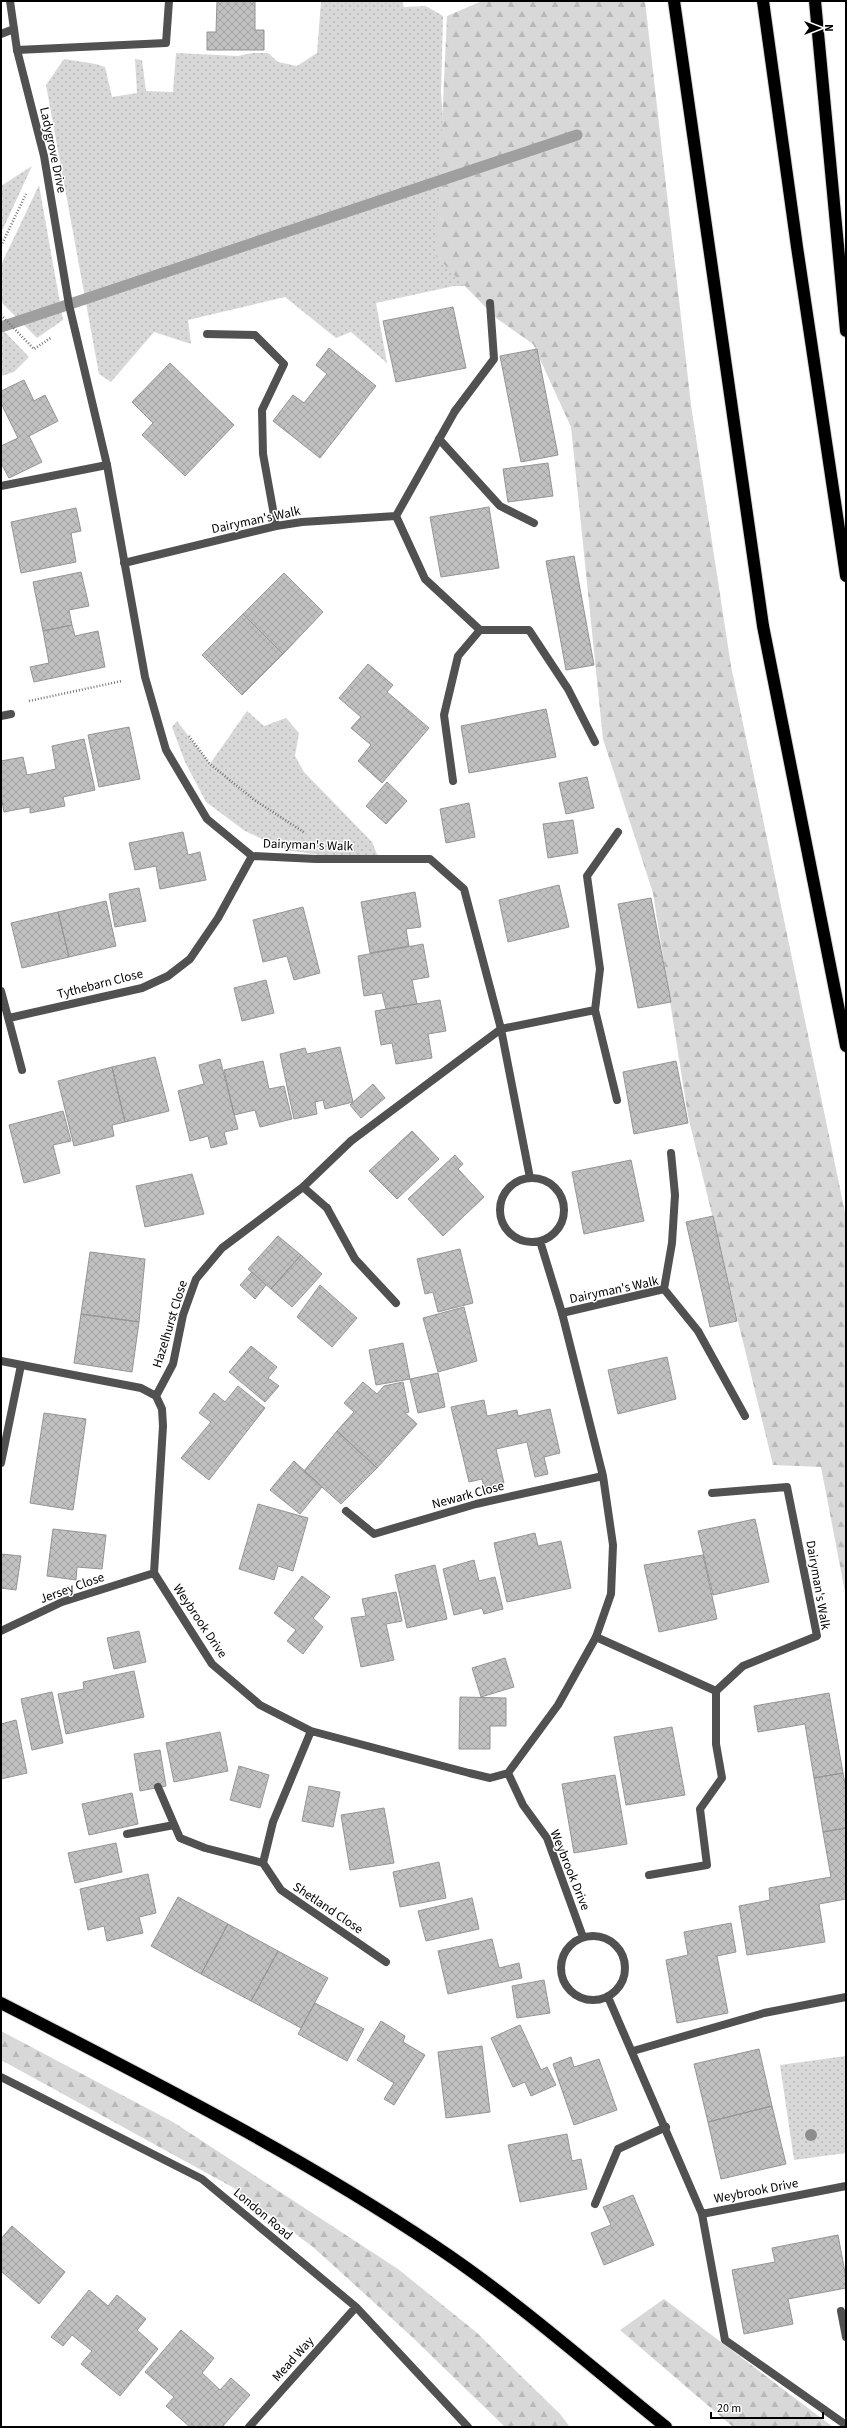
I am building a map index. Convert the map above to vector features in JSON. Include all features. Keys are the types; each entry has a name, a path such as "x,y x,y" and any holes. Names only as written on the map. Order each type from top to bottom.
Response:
{"highway":[{"path":"674,1 763,626 846,1046"},
{"path":"763,1 799,262 846,576"},
{"path":"815,1 846,331"},
{"path":"1,2003 184,2096 353,2193 436,2247 514,2303 666,2427"}],"street":[{"name":"Ladygrove Drive","path":"10,1 17,50 45,162 69,306"},
{"path":"17,50 166,43 169,1"},
{"path":"1,34 14,28"},
{"path":"490,303 494,359 455,411 396,516 425,579 480,630 529,630 568,689 595,742"},
{"name":"Dairyman's Walk","path":"69,306 107,465 145,677 166,750 207,819 252,856 316,859 430,859 464,889 501,1029 530,1178"},
{"path":"207,334 255,335 284,364 262,410 263,454 276,526"},
{"path":"439,440 500,506 534,523"},
{"path":"1,486 107,465"},
{"name":"Dairyman's Walk","path":"124,563 276,526 302,522 396,516"},
{"path":"453,781 444,715 458,656 480,630"},
{"path":"1,716 11,714"},
{"path":"616,1100 595,1010 600,969 587,876 618,832"},
{"name":"Tythebarn Close","path":"9,1018 142,988 168,976 190,959 218,918 252,856"},
{"path":"1,991 22,1070"},
{"path":"501,1029 595,1010"},
{"name":"Hazelhurst Close","path":"156,1396 173,1364 183,1315 196,1279 222,1248 303,1187 351,1141 501,1029"},
{"path":"664,1289 672,1243 676,1196 671,1153"},
{"path":"530,1178 543,1180 552,1185 559,1193 564,1213 561,1224 554,1233 540,1241 523,1241 514,1236 505,1228 501,1218 500,1208 507,1190 515,1183 530,1178"},
{"path":"303,1187 327,1208 354,1259 396,1303"},
{"name":"Dairyman's Walk","path":"508,1773 558,1705 596,1637 611,1594 612,1580 613,1545 603,1476 562,1313 540,1241"},
{"name":"Dairyman's Walk","path":"562,1313 664,1289 698,1331 745,1416"},
{"path":"1,1361 141,1388 156,1396 162,1408 163,1426 154,1573"},
{"path":"1,1463 20,1365"},
{"name":"Newark Close","path":"346,1511 374,1534 476,1504 603,1476"},
{"name":"Dairyman's Walk","path":"712,1493 787,1487 817,1636 742,1666 716,1691"},
{"name":"Jersey Close","path":"1,1631 62,1602 154,1573"},
{"name":"Weybrook Drive","path":"154,1573 212,1664 260,1704 311,1731 469,1774 490,1778 508,1773 523,1805 547,1838 583,1937"},
{"path":"596,1637 716,1691 716,1744 722,1778 700,1809 707,1865 649,1875"},
{"path":"158,1788 180,1838 205,1848 263,1863 273,1822 311,1731"},
{"path":"127,1834 174,1825"},
{"name":"Shetland Close","path":"263,1863 281,1890 386,1962"},
{"path":"594,1936 604,1938 613,1943 625,1961 625,1971 622,1982 608,1997 588,2000 578,1996 564,1982 562,1960 573,1943 583,1937 594,1936"},
{"name":"Weybrook Drive","path":"608,1997 666,2127 702,2214 846,2186"},
{"path":"633,2051 764,2013 846,1997"},
{"name":"London Road","path":"1,2076 202,2178 356,2308 468,2427"},
{"path":"595,2204 618,2148 666,2127"},
{"path":"702,2214 724,2340 846,2425"},
{"name":"Mead Way","path":"249,2427 356,2308"},
{"path":"841,2311 846,2337"}],"path":[{"path":"1,246 21,201 45,162"},
{"path":"1,315 34,349"},
{"path":"11,714 32,699 145,677"},
{"path":"155,709 177,721 210,764 253,799 313,836"}],"green space":[{"path":"321,1 402,1 404,7 426,6 443,16 441,92 446,168 488,286 454,286 376,303 387,363 351,332 336,338 285,297 188,320 191,344 154,332 111,382 99,374 46,85 64,59 96,64 105,67 112,97 137,93 135,59 142,60 146,91 173,92 176,53 238,56 252,53 268,53 278,62 297,66 317,53"},
{"path":"482,1 645,1 691,405 731,666 846,1217 846,1597 821,1467 773,1465 688,1116 653,893 603,739 571,427 533,344 496,318 436,256 447,16"},
{"path":"32,166 1,233 1,186"},
{"path":"39,185 63,320 37,338 1,302 1,265"},
{"path":"1,328 29,357 14,372 1,376"},
{"path":"247,711 264,726 286,718 299,733 295,756 304,772 372,842 379,859 347,859 286,850 245,831 206,802 185,762 172,727 177,721 210,764"},
{"path":"1,2031 173,2122 398,2269 476,2332 560,2414 570,2427 505,2427 411,2336 313,2247 234,2188 1,2060"},
{"path":"846,2056 846,2153 794,2160 780,2065"},
{"path":"664,2299 833,2427 733,2427 620,2330"}],"building":[{"path":"217,1 255,1 255,30 264,30 264,50 207,50 207,32 216,32"},
{"path":"453,307 466,368 396,382 383,321"},
{"path":"329,348 376,386 320,458 273,421 293,395 304,403 327,374 316,365"},
{"path":"537,349 558,455 521,462 500,356"},
{"path":"170,363 234,425 185,476 142,435 153,423 132,402"},
{"path":"24,380 34,401 45,395 58,421 29,436 42,462 9,478 1,463 1,446 18,438 1,403 1,391"},
{"path":"548,463 553,496 508,502 503,469"},
{"path":"489,507 499,568 441,577 430,517"},
{"path":"76,508 81,531 71,533 76,562 21,573 11,522"},
{"path":"574,556 594,665 566,670 546,561"},
{"path":"81,572 89,606 69,610 72,625 43,631 33,582"},
{"path":"284,573 323,612 283,654 243,614"},
{"path":"243,614 283,654 242,695 202,655"},
{"path":"72,625 75,636 98,631 105,667 34,682 30,667 49,663 43,631"},
{"path":"368,664 393,685 387,692 429,728 382,783 358,761 371,745 351,728 361,717 339,698"},
{"path":"546,709 556,757 469,773 461,726"},
{"path":"129,727 140,779 99,787 88,735"},
{"path":"84,739 95,790 63,797 65,806 30,813 30,807 4,812 1,796 1,761 23,757 27,775 56,769 52,746"},
{"path":"587,777 594,808 566,814 559,783"},
{"path":"387,782 407,801 386,824 366,806"},
{"path":"469,803 475,837 446,843 440,809"},
{"path":"573,820 578,853 548,858 543,824"},
{"path":"183,832 188,855 200,852 206,880 160,889 156,866 135,870 129,843"},
{"path":"559,885 569,927 508,942 499,900"},
{"path":"139,888 146,921 115,927 109,894"},
{"path":"415,892 421,927 406,929 409,946 370,953 361,902"},
{"path":"651,898 671,1002 638,1008 618,904"},
{"path":"106,901 116,946 69,957 58,912"},
{"path":"303,907 320,973 294,980 287,956 263,962 253,920"},
{"path":"58,912 69,957 22,968 11,923"},
{"path":"423,944 429,977 412,980 417,1004 386,1009 382,993 364,996 358,956"},
{"path":"266,980 274,1013 242,1021 234,988"},
{"path":"440,1000 446,1031 428,1034 432,1058 396,1064 392,1043 381,1045 375,1011"},
{"path":"340,1047 353,1102 325,1109 323,1100 315,1102 317,1114 294,1119 280,1054 305,1048 307,1054"},
{"path":"155,1057 169,1111 125,1122 112,1067"},
{"path":"220,1059 238,1129 224,1132 227,1144 211,1148 208,1136 190,1141 178,1091 204,1084 199,1065"},
{"path":"263,1061 269,1089 284,1086 292,1119 260,1127 255,1110 234,1115 224,1070"},
{"path":"676,1061 688,1123 634,1134 623,1072"},
{"path":"112,1067 125,1122 112,1125 114,1136 74,1146 58,1081"},
{"path":"373,1084 385,1098 361,1118 350,1105"},
{"path":"63,1111 71,1141 53,1145 60,1173 24,1183 9,1125"},
{"path":"412,1131 439,1159 397,1199 369,1171"},
{"path":"455,1155 463,1164 458,1169 484,1197 443,1236 408,1199"},
{"path":"631,1160 644,1221 584,1234 572,1172"},
{"path":"192,1174 204,1214 145,1227 136,1186"},
{"path":"713,1216 737,1321 710,1327 686,1222"},
{"path":"278,1236 301,1255 271,1289 248,1269"},
{"path":"460,1249 473,1303 438,1312 433,1292 425,1294 417,1259"},
{"path":"90,1252 145,1259 139,1322 81,1314"},
{"path":"301,1255 322,1274 292,1307 271,1289"},
{"path":"252,1272 266,1285 255,1299 240,1285"},
{"path":"320,1285 357,1318 332,1347 297,1317"},
{"path":"464,1307 477,1361 438,1372 423,1318"},
{"path":"81,1314 139,1322 132,1372 74,1363"},
{"path":"403,1343 410,1379 376,1385 369,1350"},
{"path":"251,1346 277,1367 268,1378 279,1386 265,1402 229,1372"},
{"path":"667,1357 676,1399 618,1414 608,1370"},
{"path":"438,1373 445,1407 418,1413 410,1379"},
{"path":"363,1382 377,1394 384,1386 403,1382 409,1412 405,1413 417,1424 377,1468 337,1431 354,1412 344,1403"},
{"path":"238,1386 265,1408 209,1480 181,1458 211,1422 199,1413 214,1393 225,1402"},
{"path":"484,1400 487,1416 517,1410 518,1416 550,1409 560,1453 544,1457 548,1474 535,1477 527,1442 496,1449 504,1483 484,1487 482,1479 469,1482 451,1407"},
{"path":"44,1413 86,1419 73,1510 30,1503"},
{"path":"337,1431 377,1468 341,1504 304,1471"},
{"path":"294,1461 322,1487 300,1514 270,1490"},
{"path":"258,1504 308,1518 293,1571 278,1566 274,1580 239,1569"},
{"path":"755,1519 769,1582 713,1595 698,1531"},
{"path":"53,1529 106,1535 102,1569 77,1567 76,1580 47,1576"},
{"path":"535,1533 538,1546 561,1541 571,1588 507,1602 494,1543"},
{"path":"1,1554 21,1556 16,1590 1,1588"},
{"path":"703,1555 717,1619 659,1632 644,1565"},
{"path":"474,1560 479,1581 495,1577 503,1609 484,1614 482,1608 454,1615 443,1569"},
{"path":"435,1565 447,1619 407,1628 395,1575"},
{"path":"302,1576 330,1597 313,1618 323,1627 303,1654 287,1641 296,1630 274,1613"},
{"path":"396,1592 402,1621 386,1624 394,1660 361,1667 351,1618 366,1616 362,1599"},
{"path":"139,1631 146,1662 114,1669 107,1638"},
{"path":"505,1658 514,1687 481,1697 472,1668"},
{"path":"134,1671 144,1717 66,1734 58,1694 84,1689 83,1682"},
{"path":"52,1692 63,1743 32,1750 21,1699"},
{"path":"829,1693 843,1773 814,1778 805,1724 758,1732 754,1706"},
{"path":"460,1697 506,1698 506,1726 490,1726 490,1749 459,1749"},
{"path":"16,1720 27,1773 1,1779 1,1724"},
{"path":"672,1727 685,1795 626,1805 614,1737"},
{"path":"220,1732 228,1771 174,1782 166,1743"},
{"path":"160,1750 166,1786 140,1791 134,1754"},
{"path":"239,1766 269,1775 260,1808 230,1800"},
{"path":"843,1773 846,1790 846,1828 823,1832 814,1778"},
{"path":"615,1775 627,1844 574,1853 562,1784"},
{"path":"309,1786 340,1792 333,1827 302,1821"},
{"path":"132,1793 138,1824 89,1835 82,1804"},
{"path":"384,1808 394,1863 350,1870 341,1815"},
{"path":"846,1828 846,1899 819,1904 825,1942 747,1955 739,1906 770,1900 769,1888 831,1877 823,1832"},
{"path":"116,1843 122,1872 75,1883 68,1853"},
{"path":"439,1862 446,1898 400,1907 393,1872"},
{"path":"148,1874 156,1913 139,1917 143,1933 107,1941 104,1926 88,1930 80,1889"},
{"path":"178,1897 228,1924 201,1974 151,1946"},
{"path":"472,1898 479,1929 426,1941 418,1911"},
{"path":"731,1923 736,1952 717,1956 728,2013 677,2023 666,1960 688,1955 684,1932"},
{"path":"228,1924 278,1951 251,2001 201,1974"},
{"path":"492,1939 499,1968 519,1963 522,1978 448,1994 438,1951"},
{"path":"278,1951 328,1978 301,2028 251,2001"},
{"path":"544,1980 550,2013 517,2018 512,1986"},
{"path":"315,2003 364,2029 347,2061 298,2034"},
{"path":"381,2021 405,2036 403,2042 425,2055 394,2105 384,2099 394,2083 357,2060"},
{"path":"520,2025 541,2070 547,2067 556,2085 531,2096 525,2082 513,2087 491,2038"},
{"path":"482,2046 490,2112 446,2118 438,2052"},
{"path":"759,2049 772,2106 708,2122 694,2064"},
{"path":"571,2057 574,2067 599,2059 617,2110 574,2125 553,2064"},
{"path":"772,2106 786,2164 721,2179 708,2122"},
{"path":"567,2134 572,2161 581,2159 587,2189 520,2202 508,2145"},
{"path":"633,2195 654,2245 604,2265 591,2233 611,2225 603,2207"},
{"path":"12,2226 65,2272 39,2304 1,2271 1,2239"},
{"path":"838,2235 846,2278 846,2288 788,2299 793,2324 744,2334 732,2270 775,2262 772,2248"},
{"path":"89,2290 108,2306 117,2295 146,2319 137,2330 158,2349 120,2396 81,2364 92,2351 72,2335 63,2346 51,2337"},
{"path":"181,2330 214,2358 202,2373 220,2390 231,2378 250,2395 222,2427 190,2427 166,2406 174,2397 145,2372"}],"waterway":[{"path":"1,327 577,135"}]}
